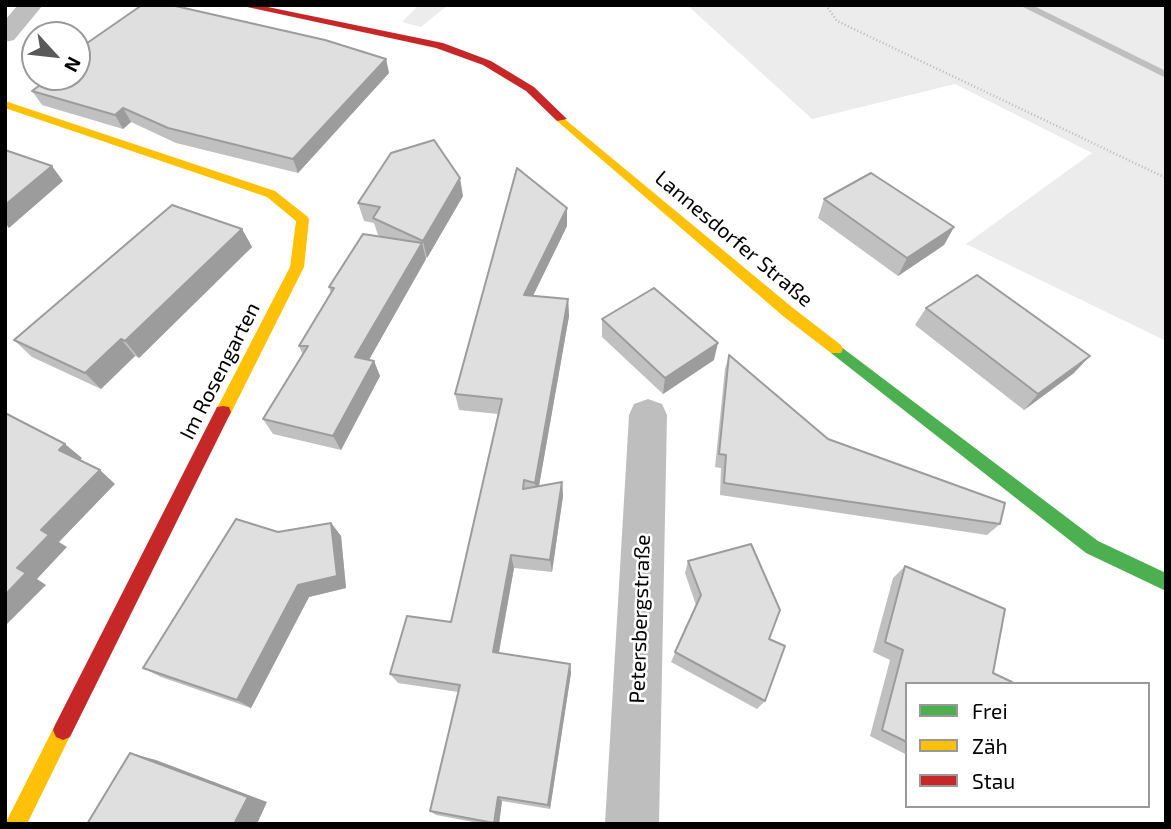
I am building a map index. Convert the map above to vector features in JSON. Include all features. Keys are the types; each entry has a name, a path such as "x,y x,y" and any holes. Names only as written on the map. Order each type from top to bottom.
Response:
{"street":[{"path":"5,35 31,5"},
{"name":"Lannesdorfer Straße","path":"243,5 439,45 487,63 530,89 570,128 788,312 1092,547 1166,582"},
{"name":"Im Rosengarten","path":"5,104 271,194 303,220 297,267 15,824"},
{"name":"Petersbergstraße","path":"632,824 648,415"}],"path":[{"path":"826,5 837,21 1166,178"}],"shaded area":[{"path":"419,5 448,5 421,27 402,22"},
{"path":"687,5 1166,5 1166,341 966,244 1092,153 955,84 812,119"}],"building":[{"path":"142,5 171,5 325,40 386,59 293,159 168,128 123,108 115,115 32,91 91,91 91,40"},
{"path":"434,140 460,178 423,241 373,218 380,207 358,203 391,153"},
{"path":"5,150 52,166 5,205"},
{"path":"517,168 567,208 524,295 568,299 535,483 524,480 523,489 562,482 550,560 511,555 493,652 570,664 548,805 498,797 494,823 430,811 460,685 390,674 407,616 451,622 502,399 455,394"},
{"path":"871,173 954,227 907,258 824,199"},
{"path":"172,205 242,229 125,341 121,339 85,373 14,340"},
{"path":"363,234 422,243 355,357 374,361 333,436 263,419 308,346 299,346 334,288 329,287"},
{"path":"977,275 1090,356 1038,394 926,308"},
{"path":"654,288 718,343 665,378 602,319"},
{"path":"729,355 828,439 1005,503 1000,524 724,483 726,455 719,454"},
{"path":"5,413 65,444 59,450 100,470 41,530 49,535 17,568 26,573 5,595"},
{"path":"236,519 278,532 331,523 337,576 298,585 237,700 143,668"},
{"path":"751,544 780,610 769,639 785,646 765,701 675,652 701,595 688,561"},
{"path":"905,566 1005,609 993,673 1012,682 905,682 905,741 882,730 903,650 885,642"},
{"path":"130,753 248,797 234,824 87,824"}],"waterway":[{"path":"1024,5 1166,75"}],"traffic: fast":[{"path":"836,349 1092,547 1166,582"}],"traffic: slow":[{"path":"5,104 271,194 303,220 297,267 223,412"},
{"path":"561,119 788,312 836,349"},
{"path":"15,824 63,730"}],"traffic: jam":[{"path":"243,5 439,45 487,63 530,89 561,119"},
{"path":"63,730 223,412"}]}
